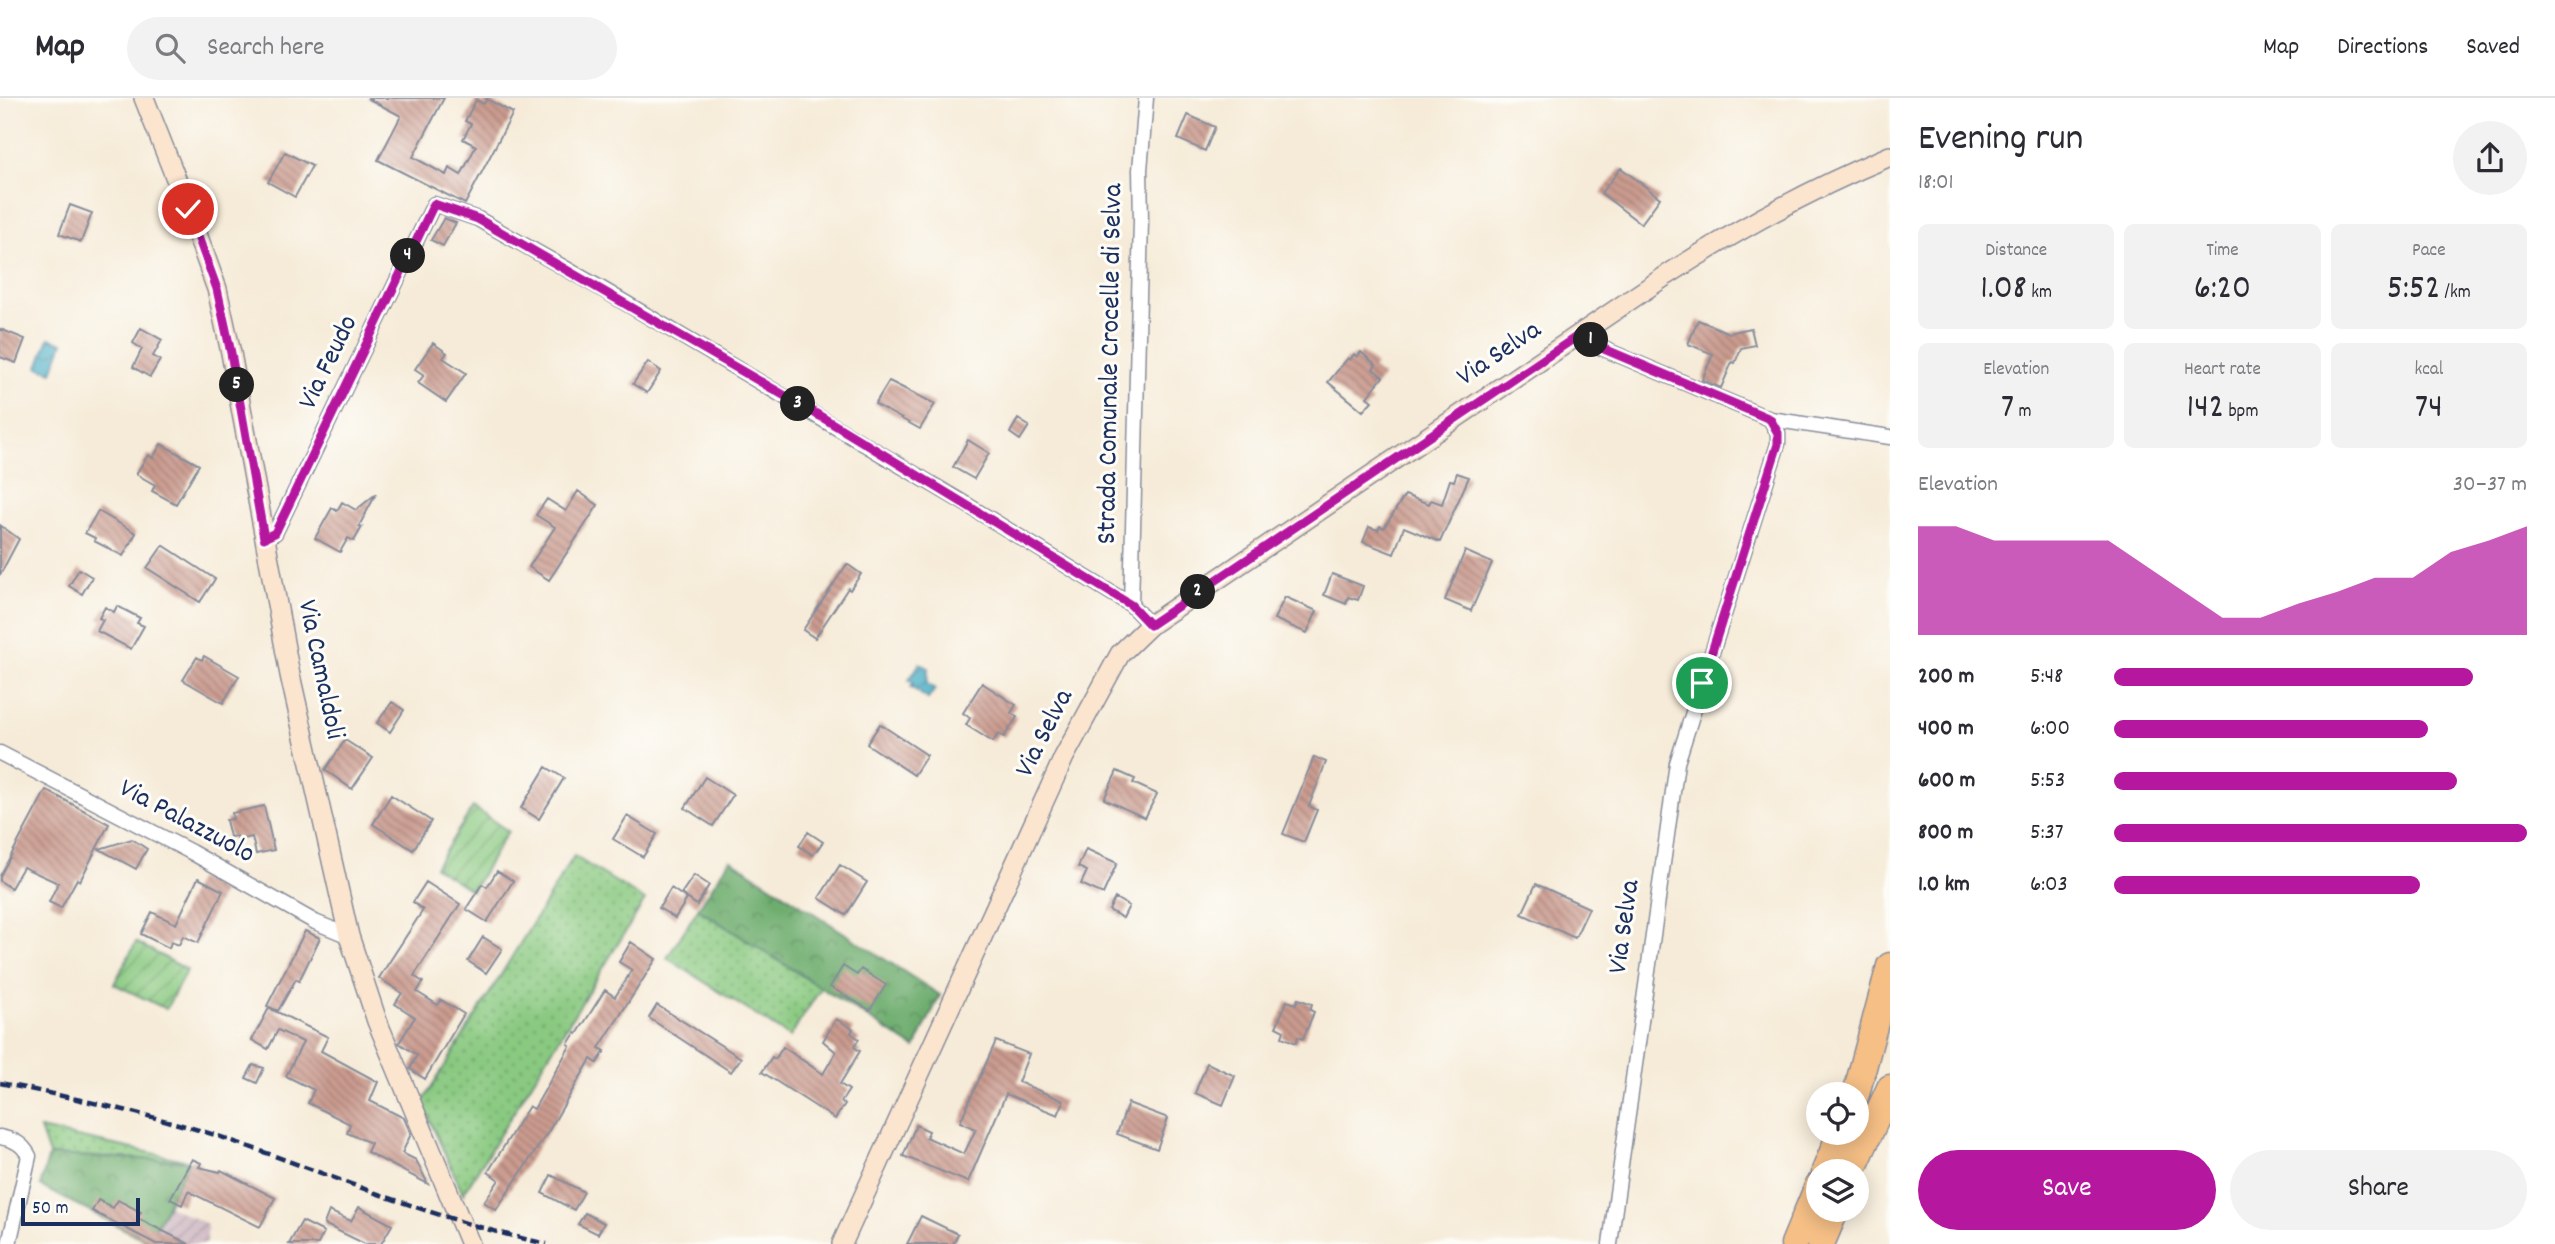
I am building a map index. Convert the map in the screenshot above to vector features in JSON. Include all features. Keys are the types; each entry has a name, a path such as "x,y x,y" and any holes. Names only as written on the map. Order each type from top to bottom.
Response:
{"highway":[{"path":"1859,1082 1890,966"},
{"path":"1857,1159 1890,1088"},
{"path":"1794,1244 1806,1215"},
{"path":"1821,1244 1830,1222"}],"street":[{"name":"Via Camaldoli","path":"144,98 217,289 290,675 349,936 377,1021 470,1244"},
{"name":"Strada Comunale Crocelle di Selva","path":"1131,605 1140,170 1146,98"},
{"path":"1582,333 1737,230 1842,176 1890,156"},
{"name":"Via Feudo","path":"264,538 275,533 434,204 478,219 602,289 844,431 1131,605"},
{"name":"Via Selva","path":"842,1244 1064,757 1120,654 1150,625 1582,333 1597,346 1770,419 1778,433 1778,444 1677,763 1610,1244"},
{"path":"1770,419 1890,437"},
{"path":"1131,605 1150,625"},
{"name":"Via Palazzuolo","path":"0,753 191,852 315,922 349,936"},
{"path":"0,1137 13,1139 23,1146 29,1156 9,1244"}],"shaded area":[{"path":"166,1205 207,1224 207,1244 149,1242"}],"green space":[{"path":"473,807 508,831 472,891 435,867"},
{"path":"574,856 645,900 463,1194 422,1103"},
{"path":"730,859 940,995 915,1048 698,909"},
{"path":"698,909 821,988 790,1037 667,958"},
{"path":"136,942 187,970 166,1009 114,984"},
{"path":"40,1129 189,1161 49,1155"},
{"path":"49,1155 189,1161 149,1242 40,1186"}],"water":[{"path":"49,338 63,343 52,372 38,367"},
{"path":"920,663 928,668 927,684 935,689 928,699 911,687 913,683 909,680"}],"building":[{"path":"367,98 444,98 413,157 446,175 449,168 461,175 476,146 463,139 471,124 465,121 476,100 484,104 487,99 513,113 465,204 378,160 401,116"},
{"path":"1188,115 1215,127 1205,151 1178,139"},
{"path":"285,152 312,166 295,197 268,182"},
{"path":"1621,168 1660,198 1641,224 1601,193"},
{"path":"70,205 92,213 81,242 59,234"},
{"path":"444,218 456,223 443,246 431,240"},
{"path":"1698,320 1729,333 1751,328 1755,345 1741,348 1721,388 1702,380 1713,354 1688,344"},
{"path":"141,328 162,340 153,356 160,360 150,377 133,367 142,349 133,343"},
{"path":"0,329 25,339 16,363 0,357"},
{"path":"433,343 447,353 443,358 466,373 446,402 418,383 424,375 415,369"},
{"path":"1361,352 1376,365 1373,369 1383,377 1367,397 1372,401 1363,411 1328,382 1348,358 1350,360 1354,354 1357,357"},
{"path":"648,362 661,371 647,393 633,384"},
{"path":"889,381 935,404 920,429 875,404"},
{"path":"1018,419 1029,426 1020,440 1010,433"},
{"path":"968,440 989,453 974,479 953,467"},
{"path":"161,444 199,465 176,504 152,491 155,485 136,474 148,455 153,458"},
{"path":"1457,473 1469,477 1440,542 1404,527 1394,554 1363,542 1369,527 1378,530 1380,526 1384,528 1405,495 1429,504 1431,500 1442,504 1450,480 1454,481"},
{"path":"578,491 598,505 549,580 529,567 555,527 536,515 547,499 566,511"},
{"path":"376,494 354,541 348,538 340,552 315,538 332,508 337,511 342,502 356,510"},
{"path":"98,511 136,533 123,556 94,541 95,538 85,533"},
{"path":"0,525 19,539 0,575"},
{"path":"163,545 215,579 200,602 147,568"},
{"path":"1465,551 1492,563 1471,611 1445,600"},
{"path":"847,564 861,574 850,590 848,588 815,638 803,630"},
{"path":"79,569 92,577 82,594 69,586"},
{"path":"1332,574 1363,586 1358,600 1348,597 1346,604 1324,595"},
{"path":"1285,597 1317,611 1307,633 1274,619"},
{"path":"117,606 140,618 137,623 144,626 131,649 97,631 103,620 99,618 105,607 114,612"},
{"path":"204,656 239,676 223,703 183,680 197,657 202,660"},
{"path":"982,683 1016,705 1011,713 1017,717 1004,737 998,734 993,742 966,725 970,718 963,713"},
{"path":"392,702 404,710 390,732 377,723"},
{"path":"880,724 927,755 914,775 867,744"},
{"path":"345,740 373,758 352,789 325,770"},
{"path":"1314,757 1326,762 1309,806 1317,810 1304,842 1283,834"},
{"path":"546,767 564,778 539,819 521,808"},
{"path":"1117,771 1135,779 1133,783 1157,794 1145,818 1104,799"},
{"path":"705,777 733,795 713,826 685,808"},
{"path":"46,790 109,824 80,881 77,879 61,908 49,902 58,883 23,867 11,888 0,881 0,876"},
{"path":"391,795 431,821 413,850 373,824"},
{"path":"264,806 274,850 256,854 252,837 238,840 237,836 230,837 226,820 233,819 232,813"},
{"path":"627,816 657,834 643,857 613,839"},
{"path":"808,832 823,842 813,855 799,846"},
{"path":"132,839 147,849 136,869 99,849"},
{"path":"1086,849 1117,863 1103,894 1081,884 1087,871 1078,867"},
{"path":"840,865 867,882 846,915 819,898"},
{"path":"497,871 513,881 487,922 466,909 482,884 487,887"},
{"path":"694,875 709,885 697,905 681,894"},
{"path":"198,878 223,891 198,943 183,936 179,945 171,942 169,948 141,934 152,912 176,924"},
{"path":"426,882 460,904 414,976 423,982 417,992 438,1005 441,1000 464,1014 425,1079 410,1069 417,1055 399,1043 415,1017 395,1004 402,993 379,978 423,910 413,902"},
{"path":"1536,884 1589,908 1575,938 1522,914"},
{"path":"671,888 687,899 675,918 659,908"},
{"path":"1115,898 1129,906 1123,918 1109,910"},
{"path":"305,931 320,938 299,981 296,979 278,1011 267,1006"},
{"path":"483,937 502,949 486,973 468,961"},
{"path":"631,942 656,959 599,1048 605,1051 597,1063 591,1059 548,1132 496,1210 484,1202 499,1180 488,1172 529,1106 534,1109 570,1046 568,1044 605,990 615,997 632,970 619,962"},
{"path":"843,966 857,975 861,969 886,985 870,1010 830,987"},
{"path":"1298,999 1312,1004 1310,1010 1314,1012 1303,1039 1298,1037 1296,1043 1282,1037 1284,1031 1276,1027 1287,1001 1296,1004"},
{"path":"657,1005 741,1058 731,1072 649,1018"},
{"path":"269,1008 328,1037 321,1051 378,1082 370,1101 404,1118 411,1134 402,1153 416,1160 428,1184 367,1152 371,1143 347,1133 350,1124 308,1103 314,1090 286,1076 303,1042 278,1030 268,1049 252,1040"},
{"path":"836,1019 853,1029 851,1033 859,1039 854,1047 860,1051 840,1084 849,1090 841,1102 845,1104 835,1119 762,1072 783,1047 823,1074 836,1052 823,1041"},
{"path":"996,1041 1029,1054 1018,1082 1064,1101 1058,1115 1006,1094 968,1182 903,1156 916,1125 929,1131 926,1137 964,1154 976,1129 960,1122"},
{"path":"1207,1063 1235,1076 1223,1105 1195,1093"},
{"path":"253,1065 264,1068 257,1083 246,1078"},
{"path":"1128,1103 1168,1118 1157,1149 1117,1134"},
{"path":"192,1159 201,1163 199,1167 220,1172 221,1170 275,1198 260,1227 188,1191 182,1205 170,1199"},
{"path":"551,1175 584,1192 574,1210 542,1193"},
{"path":"98,1200 113,1208 118,1200 141,1212 137,1218 189,1244 156,1244 92,1211"},
{"path":"359,1207 392,1225 381,1244 365,1244 324,1224 329,1211 351,1221"},
{"path":"585,1213 604,1223 598,1234 578,1224"},
{"path":"921,1216 958,1234 953,1244 907,1244"},
{"path":"302,1221 324,1232 318,1244 289,1244"}],"railway":[{"path":"0,1083 164,1120 259,1150 422,1209 547,1244"}],"route":[{"path":"188,209 217,289 264,538 275,533 434,204 478,219 820,416 1131,605 1150,625 1582,333 1597,346 1770,419 1778,433 1778,444 1702,683"}]}
